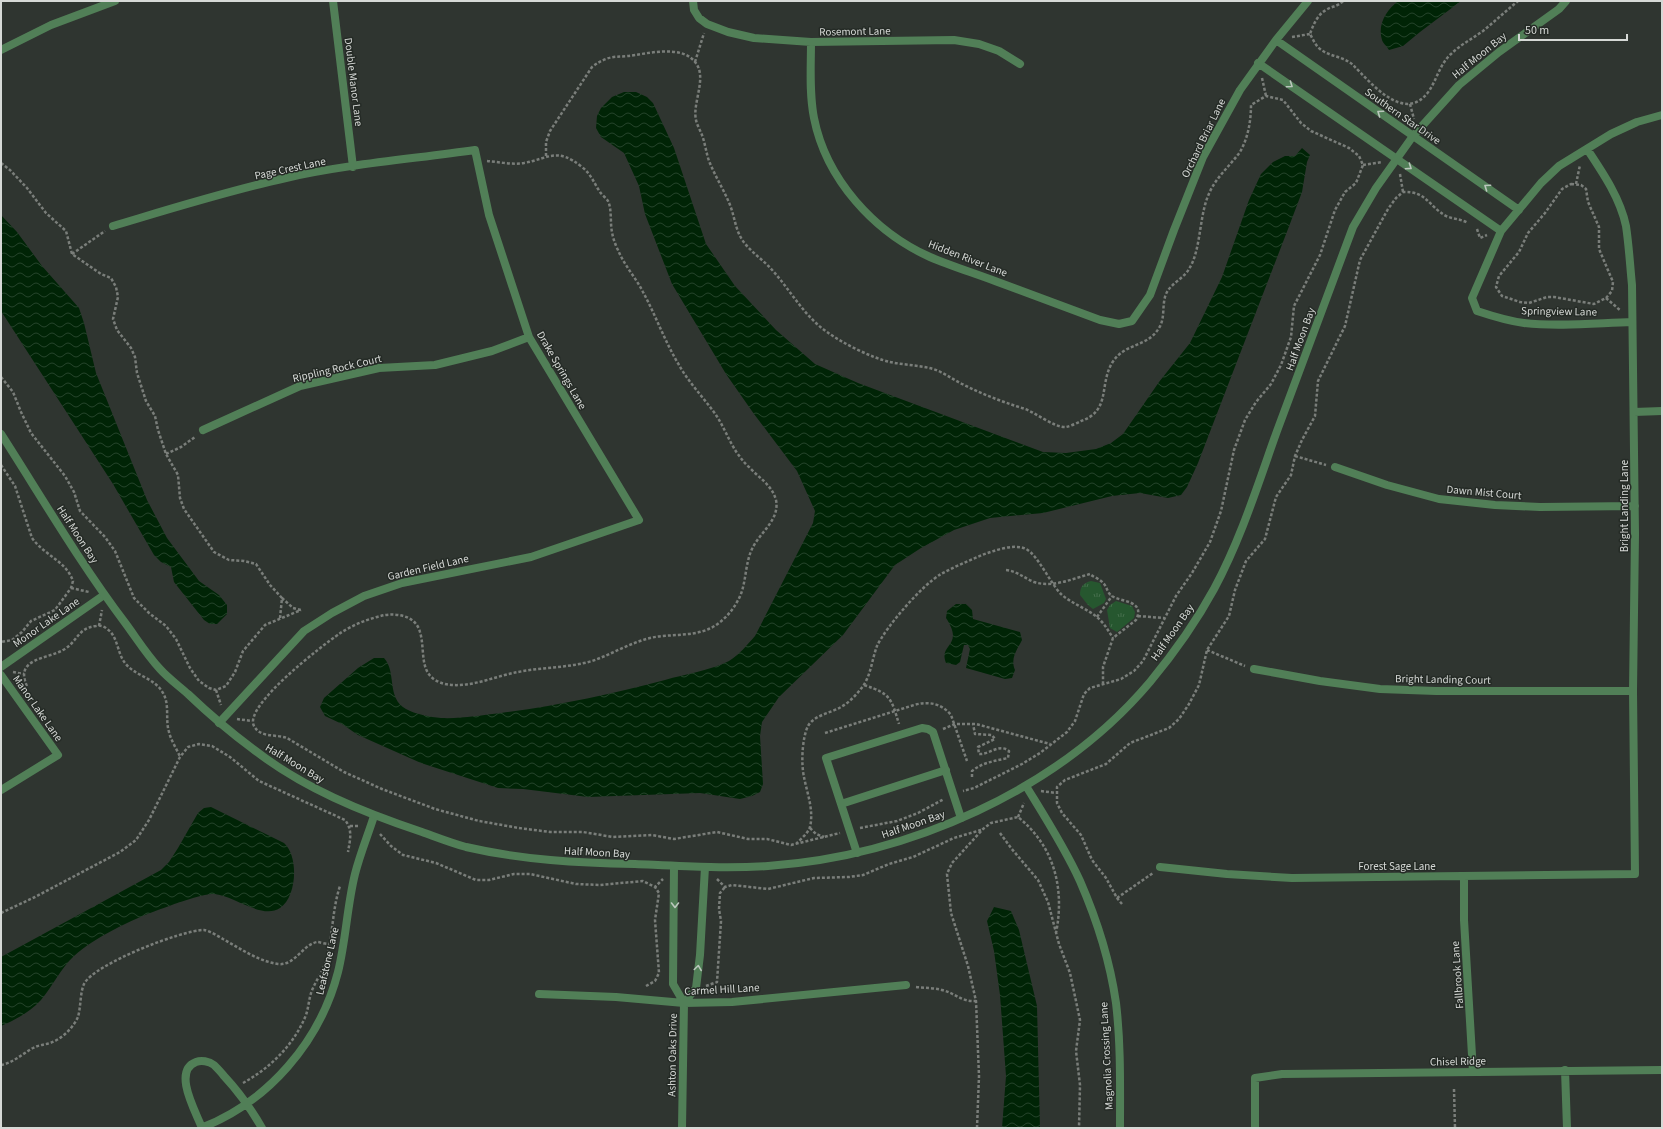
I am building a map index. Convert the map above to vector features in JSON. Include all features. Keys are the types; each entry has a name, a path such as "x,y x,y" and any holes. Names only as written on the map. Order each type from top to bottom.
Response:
{"street":[{"path":"1,50 51,25 115,1"},
{"name":"Double Manor Lane","path":"332,1 354,167"},
{"name":"Rosemont Lane","path":"693,1 694,10 699,18 707,24 728,32 754,38 811,42 954,40 979,44 1000,51 1020,64"},
{"name":"Orchard Briar Lane","path":"1132,321 1150,295 1203,157 1240,90 1258,63 1308,1"},
{"name":"Half Moon Bay","path":"1,434 104,595 159,668 219,723 257,753 319,791 374,816 464,846 506,854 553,860 705,867 766,866 810,861 857,853 928,832 961,818 1026,786 1080,748 1115,719 1151,680 1177,648 1197,618 1216,584 1241,530 1353,227 1376,188 1413,136 1459,85 1499,52 1559,9 1566,1"},
{"name":"Southern Star Drive","path":"1276,40 1519,210"},
{"name":"Hidden River Lane","path":"811,42 811,99 814,119 823,147 834,173 874,221 902,241 929,257 1100,320 1119,324 1132,321"},
{"path":"1258,63 1502,231 1541,183 1559,166 1611,134 1637,122 1662,115"},
{"name":"Bright Landing Lane","path":"1587,149 1614,194 1625,225 1630,264 1635,506 1633,691 1634,874"},
{"name":"Page Crest Lane","path":"113,226 227,193 280,180 354,167 475,150"},
{"name":"Drake Springs Lane","path":"475,150 489,215 529,337 639,520"},
{"name":"Springview Lane","path":"1502,231 1472,298 1477,311 1495,317 1524,323 1550,324 1632,322"},
{"name":"Rippling Rock Court","path":"203,430 300,386 379,368 434,365 492,351 529,337"},
{"path":"1634,412 1662,411"},
{"name":"Dawn Mist Court","path":"1336,467 1387,485 1439,499 1495,505 1540,507 1635,506"},
{"name":"Garden Field Lane","path":"219,723 304,631 332,613 364,596 402,583 531,557 639,520"},
{"name":"Monor Lake Lane","path":"1,667 104,595"},
{"name":"Bright Landing Court","path":"1254,669 1320,681 1380,689 1436,691 1633,691"},
{"name":"Manor Lake Lane","path":"1,675 58,755 1,790"},
{"path":"857,853 826,758 922,728 928,729 934,732 961,818"},
{"path":"841,804 946,770"},
{"name":"Magnolia Crossing Lane","path":"1026,786 1071,863 1094,917 1105,949 1116,1003 1120,1073 1120,1128"},
{"name":"Leafstone Lane","path":"201,1128 225,1117 247,1103 289,1066 321,1020 331,997 338,971 355,874 374,816"},
{"name":"Ashton Oaks Drive","path":"674,866 673,984 684,1003 682,1128"},
{"path":"684,1003 696,988 700,956 705,867"},
{"name":"Forest Sage Lane","path":"1160,867 1227,874 1292,878 1634,874"},
{"name":"Fallbrook Lane","path":"1464,877 1464,920 1473,1072"},
{"name":"Carmel Hill Lane","path":"539,994 616,997 684,1003 732,1002 906,985"},
{"path":"201,1128 185,1084 185,1074 190,1065 204,1061 213,1064 236,1088 262,1128"},
{"path":"1565,1070 1567,1128"},
{"name":"Chisel Ridge","path":"1255,1128 1255,1078 1282,1074 1662,1070"}],"path":[{"path":"1343,1 1338,6 1326,10 1318,17 1310,34 1316,45 1321,50 1351,63 1382,93 1400,104 1410,104 1419,100 1429,91 1437,73 1449,55 1484,30 1518,1"},
{"path":"477,159 501,163 521,163 546,156 557,155 582,166 592,177 603,196 609,202 612,233 618,252 642,289 680,367 717,416 734,449 748,467 763,480 773,492 776,503 776,512 773,519 764,528 747,561 743,589 738,601 729,614 717,625 706,630 652,638 635,643 579,665 518,672 461,685 448,685 437,681 428,673 423,660 420,632 415,623 405,615 387,615 366,621 341,633 303,662 265,699 254,712 252,722 255,729 265,735 279,735 287,738 350,775 435,809 479,821 538,831 583,832 613,837 652,835 674,839 717,832 748,838 758,838 778,843 796,844 871,825 897,821 918,813 953,795 974,788 1022,764 1040,753 1068,732 1075,720 1084,694 1090,688 1121,679 1134,671 1143,661 1176,596 1192,573 1210,542 1222,511 1234,450 1245,420 1256,402 1271,384 1281,365 1291,338 1294,306 1320,255 1335,210 1345,192 1356,183 1362,171 1363,165 1359,156 1349,148 1311,131 1301,123 1283,100 1266,96 1251,105 1251,119 1247,135 1240,151 1214,182 1208,195 1203,211 1195,255 1190,268 1165,294 1163,316 1160,327 1152,337 1145,342 1131,346 1121,353 1113,362 1107,373 1104,397 1101,406 1093,415 1086,420 1067,427 1059,426 1030,411 1007,404 983,394 934,369 890,362 872,356 826,332 804,310 772,270 746,245 740,237 732,208 709,160 703,137 695,117 700,78 695,62 707,24"},
{"path":"546,156 546,142 550,131 592,67 599,62 616,56 667,51 684,55 695,62"},
{"path":"1,164 10,170 28,188 46,213 66,231 72,254 101,274 111,278 116,287 118,297 113,319 117,330 131,348 135,357 137,373 143,394 155,416 166,454 178,475 180,498 184,509 214,552 229,560 244,561 256,564 270,585 282,598 293,608 302,610 265,625 247,646 226,686 216,690 209,688 199,680 190,668 176,639 166,626 149,614 134,598 115,551 105,537 80,511 74,492 65,476 31,433 13,392 1,377"},
{"path":"1571,184 1581,185 1586,189 1588,194 1588,202 1599,228 1599,249 1613,282 1612,292 1606,298 1594,304 1588,303 1554,297 1547,297 1529,303 1520,302 1502,296 1496,287 1499,276 1519,252 1528,233 1545,213 1562,189 1571,184"},
{"path":"72,254 113,226"},
{"path":"166,454 181,447 203,430"},
{"path":"1295,456 1336,467"},
{"path":"1,465 15,486 32,538 36,544 67,570 73,581 71,588 55,610 31,621 22,632 12,640 1,642 1,646"},
{"path":"796,844 810,828 810,795 802,769 808,726 813,719 841,707 852,699 864,685 878,646 890,626 926,586 940,575 988,553 1007,548 1026,548 1033,554 1052,584 1072,603 1101,620 1113,638"},
{"path":"1006,570 1014,570 1033,581 1052,584 1090,574 1103,583 1112,596 1132,603 1136,607 1138,616 1136,620 1113,638 1103,667 1103,683"},
{"path":"1097,617 1112,596"},
{"path":"280,618 282,598"},
{"path":"1138,616 1164,618"},
{"path":"27,686 24,679 24,674 27,667 35,659 52,655 69,647 82,630 87,627 99,626 107,628 113,634 119,652 126,664 138,674 156,684 163,693 166,701 169,732 180,757"},
{"path":"1207,650 1254,669"},
{"path":"864,685 884,692 889,699 902,734"},
{"path":"934,732 955,724 973,724 992,727 1011,734 1050,744"},
{"path":"972,776 972,770 979,765 1008,758 1009,754 1009,751 1006,748 999,748 979,754 978,747 995,739 992,735 975,734 973,724"},
{"path":"1,913 35,897 120,852 136,840 149,820 180,757 188,748 198,744 212,746 230,757 259,781 298,800 338,816 350,826 351,833 348,858"},
{"path":"977,1128 979,1076 976,1001 968,966 951,913 947,874 952,863 982,830 991,823 1018,817 1036,834 1051,860 1058,880 1059,914 1056,933"},
{"path":"371,826 391,846 403,855 436,863 476,880 489,880 514,874 530,874 576,884 600,885 642,881 655,887 659,893 655,920 659,973 655,981 646,986"},
{"path":"810,828 816,834 824,837"},
{"path":"717,982 721,921 719,909 720,894 725,887 732,885 768,890 814,878 848,878 864,875 889,864 913,857 954,838 982,830"},
{"path":"1000,833 1038,880 1048,902 1056,933 1070,973 1080,1020 1076,1052 1080,1085 1079,1128"},
{"path":"655,887 674,866"},
{"path":"705,867 725,887"},
{"path":"1117,898 1160,867"},
{"path":"236,1088 261,1073 280,1055 296,1033 307,1012 312,990 326,961 334,906 341,882"},
{"path":"1,1065 8,1064 34,1047 51,1042 68,1032 78,1017 84,984 93,975 110,963 172,937 191,931 206,930 254,956 268,962 281,964 293,960 307,947 317,942 329,944"},
{"path":"906,985 942,990 953,994 960,999 976,1001"},
{"path":"1454,1089 1454,1128"}],"green space":[{"path":"1091,581 1100,583 1106,599 1104,603 1093,609 1080,595 1082,586"},
{"path":"1116,601 1132,606 1135,612 1134,618 1117,632 1110,628 1107,610 1110,605"}],"water":[{"path":"1398,1 1461,1 1403,46 1389,50 1382,40 1381,28 1387,13"},
{"path":"624,92 636,92 647,97 653,103 674,148 706,244 735,286 776,330 815,364 858,383 1043,452 1066,453 1096,449 1111,443 1123,434 1159,382 1190,343 1222,277 1249,200 1261,174 1273,162 1285,156 1295,156 1302,148 1310,155 1307,162 1302,192 1288,229 1198,463 1187,487 1181,495 1168,498 1140,493 1112,496 1043,513 990,518 954,530 921,548 895,565 843,635 779,697 762,722 760,736 763,784 760,792 740,799 700,793 588,797 523,789 498,788 421,763 358,735 342,724 325,716 320,707 324,698 358,668 374,658 384,658 388,664 394,692 400,704 406,709 418,714 441,718 501,713 563,703 604,695 705,670 729,661 743,650 755,636 813,523 815,511 797,471 726,374 672,284 645,214 639,186 624,153 601,137 596,128 597,116 601,108 612,97"},
{"path":"1,215 17,232 42,266 79,308 96,373 147,500 167,538 199,581 219,595 227,605 227,614 217,624 210,624 204,620 174,582 171,567 161,562 154,555 113,484 1,311"},
{"path":"956,604 966,604 972,610 973,619 1020,632 1022,640 1014,658 1013,662 1015,670 1012,678 1005,679 966,668 970,649 968,645 964,645 960,662 956,665 946,663 944,657 945,652 952,640 953,634 946,618 947,611"},
{"path":"211,807 284,843 289,849 294,866 294,876 293,886 286,903 273,911 265,911 247,906 222,895 208,894 178,903 136,919 92,942 74,956 37,1004 22,1015 1,1026 1,957 161,870 169,862 198,813 204,808"},
{"path":"994,907 1011,911 1019,930 1037,1006 1040,1128 1002,1128 1006,1076 1000,995 994,951 987,921"}]}
